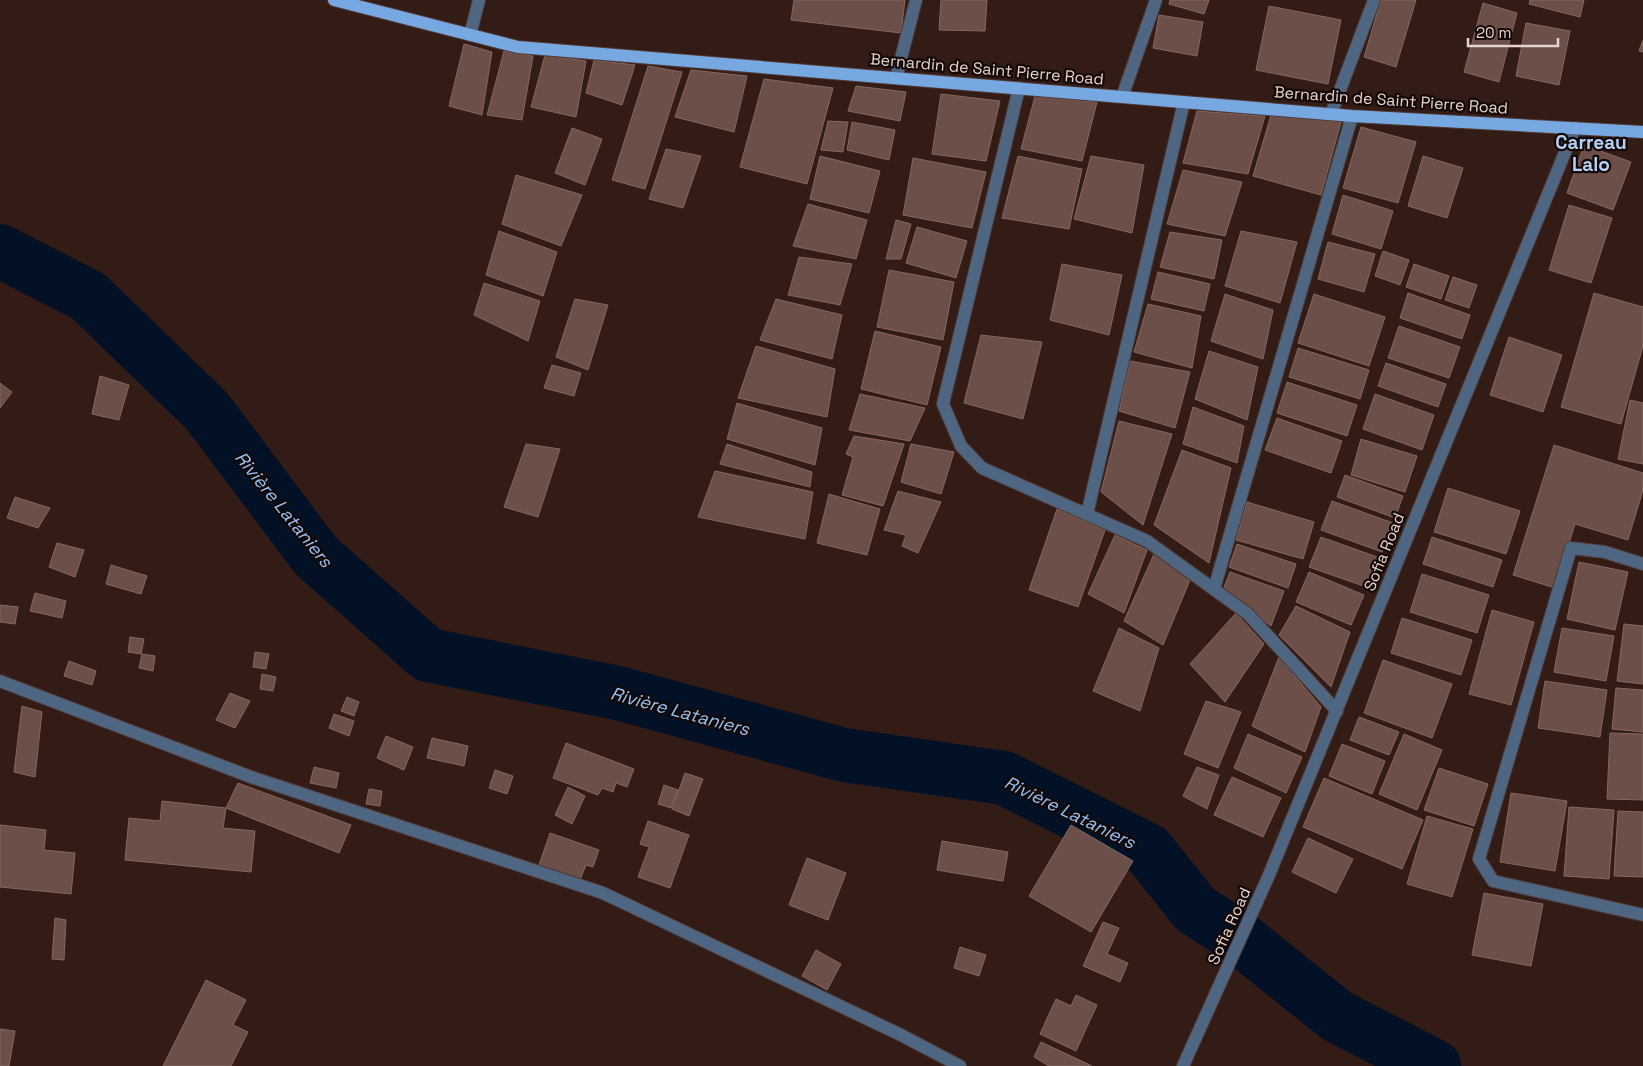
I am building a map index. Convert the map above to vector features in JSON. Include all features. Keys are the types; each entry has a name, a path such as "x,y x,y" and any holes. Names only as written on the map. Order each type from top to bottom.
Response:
{"main road":[{"name":"Bernardin de Saint Pierre Road","path":"334,0 518,47 1352,116 1643,132"}],"street":[{"path":"470,35 479,0"},
{"path":"896,78 916,0"},
{"path":"1122,97 1156,0"},
{"path":"1331,114 1374,0"},
{"path":"1019,88 943,404 961,446 982,468 1147,540 1248,614 1337,711"},
{"path":"1087,514 1184,102"},
{"path":"1214,589 1352,116"},
{"name":"Sofia Road","path":"1183,1066 1269,875 1575,128"},
{"path":"1643,564 1605,552 1571,548 1479,859 1493,880 1643,915"},
{"path":"0,681 251,777 603,893 901,1035 960,1066"}],"building":[{"path":"794,0 905,0 901,33 791,20"},
{"path":"941,0 987,0 985,31 939,30"},
{"path":"1170,0 1209,0 1204,14 1169,4"},
{"path":"1381,0 1416,0 1396,67 1364,57"},
{"path":"1530,0 1584,0 1580,17 1529,4"},
{"path":"1483,3 1517,13 1499,82 1464,72"},
{"path":"1269,6 1341,20 1328,84 1256,70"},
{"path":"1159,15 1203,22 1197,56 1153,48"},
{"path":"1526,23 1570,31 1559,85 1516,76"},
{"path":"1643,40 1643,52 1639,51"},
{"path":"464,44 492,52 482,115 449,106"},
{"path":"504,51 533,56 522,120 487,115"},
{"path":"545,55 586,61 576,117 531,107"},
{"path":"594,60 635,65 622,105 586,93"},
{"path":"648,66 682,72 645,189 612,180"},
{"path":"691,70 747,76 734,132 675,117"},
{"path":"764,79 833,88 807,184 740,167"},
{"path":"856,86 906,92 900,121 848,111"},
{"path":"941,94 1000,101 986,161 932,154"},
{"path":"1035,96 1097,102 1082,161 1021,149"},
{"path":"1197,111 1265,116 1248,174 1183,163"},
{"path":"1271,115 1341,122 1321,195 1253,176"},
{"path":"828,121 848,122 843,152 821,150"},
{"path":"852,122 895,130 889,160 847,150"},
{"path":"1361,127 1416,142 1398,203 1343,188"},
{"path":"572,128 602,139 585,185 555,173"},
{"path":"1584,145 1631,162 1613,210 1567,193"},
{"path":"666,149 701,156 683,208 649,199"},
{"path":"820,156 880,171 869,213 810,199"},
{"path":"1018,156 1082,169 1069,229 1002,218"},
{"path":"1091,156 1144,165 1132,233 1074,219"},
{"path":"1423,156 1463,168 1447,218 1408,206"},
{"path":"913,158 986,172 972,228 903,215"},
{"path":"1183,170 1242,182 1225,236 1167,224"},
{"path":"516,175 582,195 561,246 502,224"},
{"path":"1343,195 1393,211 1381,249 1332,234"},
{"path":"808,204 867,220 856,259 793,246"},
{"path":"1569,205 1612,218 1591,283 1549,270"},
{"path":"896,220 911,224 901,259 886,259"},
{"path":"917,227 967,241 956,278 906,263"},
{"path":"499,231 557,252 543,296 486,275"},
{"path":"1241,231 1297,242 1280,303 1225,286"},
{"path":"1170,232 1222,240 1214,279 1160,267"},
{"path":"1328,242 1375,254 1364,292 1318,279"},
{"path":"1383,251 1409,260 1400,285 1375,276"},
{"path":"799,257 852,264 840,305 788,295"},
{"path":"1062,264 1122,275 1109,335 1050,320"},
{"path":"1414,264 1449,276 1441,299 1406,287"},
{"path":"889,270 954,282 943,340 877,327"},
{"path":"1158,272 1210,284 1204,311 1151,299"},
{"path":"1453,277 1477,285 1469,308 1445,300"},
{"path":"484,283 540,301 528,341 474,315"},
{"path":"1408,293 1470,315 1462,339 1400,318"},
{"path":"1594,293 1643,307 1643,346 1621,424 1561,407"},
{"path":"1225,294 1273,310 1263,359 1211,341"},
{"path":"1314,294 1385,317 1369,366 1298,343"},
{"path":"575,299 608,305 588,370 556,357"},
{"path":"776,299 842,315 832,359 760,340"},
{"path":"1148,304 1201,316 1192,368 1134,352"},
{"path":"1399,326 1460,347 1449,378 1388,358"},
{"path":"875,331 941,347 927,405 861,389"},
{"path":"981,335 1042,342 1023,419 964,403"},
{"path":"1509,337 1562,355 1543,412 1490,395"},
{"path":"756,346 835,369 827,417 738,398"},
{"path":"1298,348 1369,370 1360,399 1289,377"},
{"path":"1209,351 1258,367 1247,420 1195,399"},
{"path":"1130,361 1190,372 1175,428 1119,411"},
{"path":"1386,363 1446,384 1438,407 1378,386"},
{"path":"552,365 581,373 574,396 544,388"},
{"path":"100,376 129,385 119,420 92,414"},
{"path":"1287,382 1357,405 1347,436 1277,413"},
{"path":"0,383 12,392 0,408"},
{"path":"860,394 925,408 910,441 849,430"},
{"path":"1375,394 1434,415 1422,450 1363,429"},
{"path":"1630,400 1643,403 1643,464 1618,459"},
{"path":"737,403 822,428 815,465 727,439"},
{"path":"1193,407 1244,426 1237,463 1183,444"},
{"path":"1277,418 1342,441 1331,473 1265,450"},
{"path":"1119,421 1172,434 1143,525 1101,492"},
{"path":"854,436 904,444 883,506 842,495 853,457 846,454"},
{"path":"1361,439 1417,456 1405,492 1351,475"},
{"path":"526,444 560,449 538,517 504,507"},
{"path":"727,444 812,472 810,487 720,464"},
{"path":"911,444 954,452 941,494 901,482"},
{"path":"1554,445 1643,473 1643,490 1628,540 1575,524 1555,588 1513,575"},
{"path":"1182,450 1231,468 1209,563 1154,525"},
{"path":"715,471 813,492 805,539 698,517"},
{"path":"1345,475 1403,496 1395,518 1337,497"},
{"path":"1448,488 1520,511 1506,554 1434,532"},
{"path":"898,491 941,502 918,553 902,546 906,535 884,530"},
{"path":"829,494 880,509 867,555 817,543"},
{"path":"15,497 50,508 38,528 7,518"},
{"path":"1332,501 1393,523 1382,552 1321,530"},
{"path":"1247,502 1314,522 1303,559 1236,540"},
{"path":"1057,509 1105,530 1078,607 1029,590"},
{"path":"1115,535 1147,550 1124,613 1088,594"},
{"path":"1321,537 1380,558 1369,588 1309,567"},
{"path":"1432,537 1502,560 1493,587 1423,564"},
{"path":"57,543 84,550 75,577 49,567"},
{"path":"1237,544 1296,564 1288,588 1229,567"},
{"path":"1154,554 1190,580 1163,645 1124,621"},
{"path":"1579,562 1628,572 1615,630 1567,619"},
{"path":"111,565 147,576 141,594 106,584"},
{"path":"1230,572 1284,591 1271,626 1223,590"},
{"path":"1309,572 1364,595 1351,625 1296,602"},
{"path":"1422,574 1489,595 1477,633 1410,612"},
{"path":"35,593 66,601 62,618 30,611"},
{"path":"0,605 18,607 15,624 0,622"},
{"path":"1296,606 1350,632 1331,687 1279,635"},
{"path":"1492,610 1534,622 1511,705 1469,694"},
{"path":"1236,613 1264,644 1225,702 1190,664"},
{"path":"1402,618 1472,640 1461,675 1391,653"},
{"path":"1624,624 1643,626 1643,684 1617,681"},
{"path":"1119,628 1159,648 1140,711 1093,691"},
{"path":"1562,628 1614,636 1606,681 1554,672"},
{"path":"130,637 144,639 141,654 128,652"},
{"path":"255,652 269,654 266,669 253,667"},
{"path":"142,654 155,656 153,671 139,668"},
{"path":"1279,657 1321,707 1305,752 1252,726"},
{"path":"1383,660 1452,684 1432,738 1364,713"},
{"path":"69,661 96,671 92,685 64,676"},
{"path":"262,674 276,677 273,691 260,689"},
{"path":"1545,681 1607,690 1600,737 1538,728"},
{"path":"1616,688 1643,690 1643,732 1612,729"},
{"path":"230,693 250,701 235,728 216,720"},
{"path":"347,697 359,702 354,716 341,711"},
{"path":"1206,701 1241,712 1218,768 1184,754"},
{"path":"22,706 42,712 35,777 14,772"},
{"path":"334,714 354,721 349,736 329,728"},
{"path":"1359,717 1399,732 1389,755 1350,740"},
{"path":"1610,733 1643,734 1643,800 1607,799"},
{"path":"1248,734 1302,757 1286,793 1234,768"},
{"path":"1404,734 1442,750 1417,810 1379,794"},
{"path":"386,736 413,747 404,770 377,758"},
{"path":"432,738 468,746 464,766 427,758"},
{"path":"566,743 634,769 627,787 616,783 613,792 602,788 598,795 553,778"},
{"path":"1342,744 1385,761 1372,794 1329,776"},
{"path":"314,767 339,773 336,788 310,783"},
{"path":"1197,767 1219,775 1207,809 1183,796"},
{"path":"1439,768 1488,784 1474,826 1424,810"},
{"path":"495,770 513,776 507,794 489,788"},
{"path":"685,773 703,779 689,816 672,809"},
{"path":"1232,777 1281,798 1263,837 1214,815"},
{"path":"1324,778 1423,820 1402,869 1303,827"},
{"path":"238,783 351,825 339,853 226,808"},
{"path":"664,785 678,790 671,808 658,804"},
{"path":"568,787 585,796 572,824 555,815"},
{"path":"369,789 382,791 380,806 366,804"},
{"path":"1511,793 1567,801 1555,871 1500,862"},
{"path":"162,801 226,808 223,828 255,831 251,872 125,860 129,818 160,821"},
{"path":"1569,807 1614,810 1609,879 1564,876"},
{"path":"1618,811 1643,812 1643,877 1614,876"},
{"path":"1427,816 1473,829 1452,897 1407,884"},
{"path":"648,821 689,835 670,888 638,877 649,847 640,844"},
{"path":"0,825 46,830 44,850 75,853 71,894 0,887"},
{"path":"1071,825 1133,861 1091,932 1029,896"},
{"path":"550,833 599,850 593,867 586,865 580,880 539,865"},
{"path":"1308,838 1353,859 1336,893 1292,872"},
{"path":"942,841 1008,852 1003,881 937,870"},
{"path":"807,858 846,873 828,920 789,905"},
{"path":"1484,893 1543,904 1531,966 1472,955"},
{"path":"55,918 66,920 64,960 52,959"},
{"path":"1103,922 1119,928 1107,954 1128,963 1120,982 1083,966"},
{"path":"960,947 986,955 979,976 954,968"},
{"path":"816,950 841,964 827,990 802,976"},
{"path":"206,980 246,1000 233,1025 248,1032 231,1066 163,1066"},
{"path":"1076,995 1097,1005 1076,1051 1040,1034 1056,999 1071,1006"},
{"path":"0,1029 15,1031 9,1066 0,1066"},
{"path":"1041,1042 1092,1066 1049,1066 1034,1057"}],"waterway":[{"name":"Rivière Lataniers","path":"0,251 88,296 207,411 316,556 428,655 618,693 844,755 1004,778 1148,850 1195,909 1241,939 1337,1016 1434,1066"}],"district":[{"name":"Carreau Lalo","path":"1591,153"}]}
